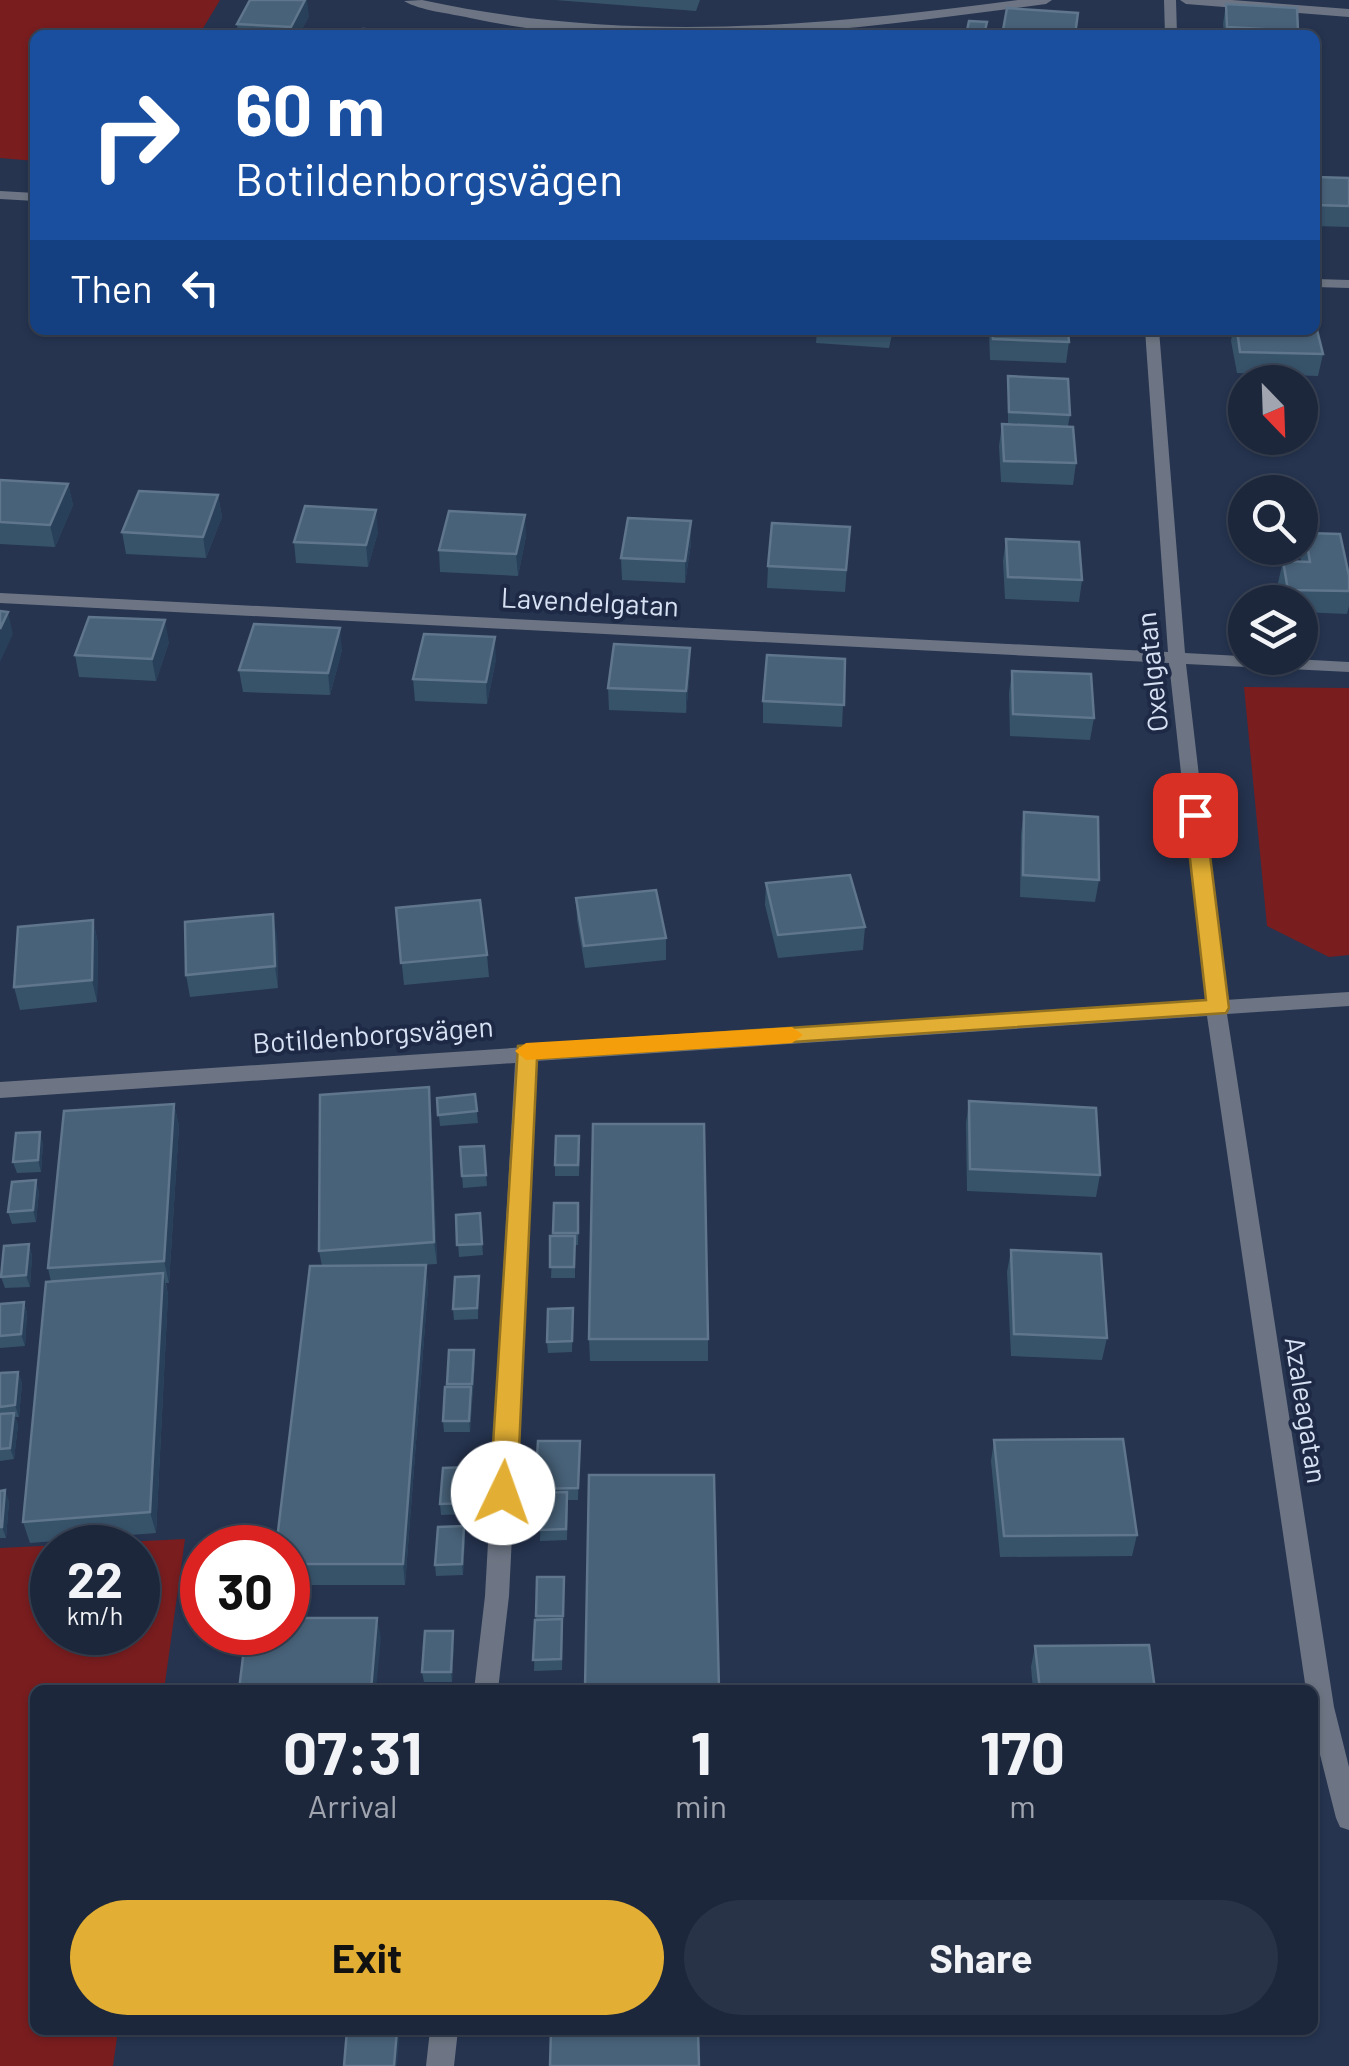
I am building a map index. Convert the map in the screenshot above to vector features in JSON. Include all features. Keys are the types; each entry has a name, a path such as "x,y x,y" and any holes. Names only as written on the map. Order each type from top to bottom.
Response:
{"street":[{"path":"410,0 459,14 624,30"},
{"path":"778,30 887,22 1046,0"},
{"path":"1170,0 1171,30"},
{"path":"1186,0 1349,13"},
{"path":"0,195 30,197"},
{"path":"1320,282 1349,284"},
{"name":"Oxelgatan","path":"1152,335 1177,660 1218,1008"},
{"name":"Lavendelgatan","path":"0,598 1349,667"},
{"name":"Botildenborgsvägen","path":"0,1090 1349,1000"},
{"name":"Azaleagatan","path":"1218,1008 1318,1685"},
{"path":"487,1685 498,1577 526,1052"},
{"name":"Azaleagatan","path":"1318,1687 1349,1818"},
{"path":"440,2066 443,2035"}],"shaded area":[{"path":"0,0 220,0 202,30 30,30 30,161 0,158"},
{"path":"1244,687 1349,688 1349,955 1329,957 1267,926"},
{"path":"180,1539 180,1575 165,1685 30,1685 30,2035 117,2035 113,2066 0,2066 0,1548 30,1547 30,1655 160,1655 160,1540"}],"building":[{"path":"250,0 305,0 291,27 237,24"},
{"path":"1226,4 1297,8 1298,30 1227,27"},
{"path":"1007,8 1078,13 1076,30 1003,30"},
{"path":"969,21 987,22 985,30 967,30"},
{"path":"1320,177 1349,178 1349,206 1320,205"},
{"path":"993,335 1068,335 1069,342 993,339"},
{"path":"1238,335 1318,335 1323,354 1240,352"},
{"path":"1008,376 1068,379 1070,415 1009,412"},
{"path":"1002,424 1073,427 1076,463 1004,461"},
{"path":"0,480 68,484 50,525 0,522"},
{"path":"139,491 218,495 203,537 122,532"},
{"path":"305,506 376,510 366,545 294,542"},
{"path":"449,511 525,515 516,554 439,550"},
{"path":"628,518 691,521 685,561 621,558"},
{"path":"772,523 850,527 846,570 768,566"},
{"path":"1318,533 1340,534 1349,591 1287,585 1284,565 1318,565"},
{"path":"1006,539 1079,542 1082,580 1008,577"},
{"path":"0,611 8,612 0,629"},
{"path":"89,617 165,620 152,659 75,655"},
{"path":"254,624 340,628 328,673 239,670"},
{"path":"424,634 495,637 486,682 413,679"},
{"path":"614,644 690,648 686,691 608,688"},
{"path":"767,655 845,659 844,705 763,701"},
{"path":"1012,671 1091,674 1094,718 1013,714"},
{"path":"1024,812 1098,817 1099,880 1023,875"},
{"path":"850,875 865,927 778,935 766,883"},
{"path":"656,890 666,938 584,946 576,898"},
{"path":"480,900 487,955 401,963 396,908"},
{"path":"273,914 275,966 186,975 185,922"},
{"path":"93,920 92,980 14,987 18,927"},
{"path":"429,1087 434,1242 319,1251 320,1095"},
{"path":"475,1094 477,1111 438,1115 437,1098"},
{"path":"969,1101 1096,1108 1100,1175 970,1169"},
{"path":"174,1104 164,1261 48,1268 64,1111"},
{"path":"593,1124 704,1124 708,1339 589,1339"},
{"path":"40,1132 38,1160 13,1162 16,1133"},
{"path":"556,1136 579,1136 578,1165 555,1165"},
{"path":"484,1146 486,1175 462,1176 460,1147"},
{"path":"36,1180 33,1210 8,1212 12,1182"},
{"path":"554,1203 578,1203 578,1233 553,1233"},
{"path":"480,1213 482,1244 457,1245 456,1215"},
{"path":"550,1236 575,1236 574,1267 550,1267"},
{"path":"29,1244 26,1275 1,1277 4,1246"},
{"path":"1011,1250 1101,1254 1107,1338 1014,1334"},
{"path":"426,1265 403,1564 310,1564 310,1525 279,1525 310,1266"},
{"path":"163,1273 150,1512 23,1522 46,1282"},
{"path":"479,1276 477,1308 453,1309 455,1277"},
{"path":"24,1302 21,1334 0,1336 0,1304"},
{"path":"573,1308 572,1341 547,1342 548,1309"},
{"path":"449,1350 474,1350 472,1384 447,1384"},
{"path":"18,1372 15,1405 0,1407 0,1373"},
{"path":"445,1387 471,1387 469,1421 443,1421"},
{"path":"14,1413 10,1448 0,1449 0,1414"},
{"path":"1123,1439 1137,1535 1004,1536 994,1440"},
{"path":"538,1441 580,1441 578,1488 535,1489"},
{"path":"468,1467 467,1503 440,1504 443,1468"},
{"path":"589,1475 714,1475 719,1685 585,1685"},
{"path":"5,1490 2,1527 0,1527 0,1491"},
{"path":"567,1492 566,1529 540,1530 541,1493"},
{"path":"464,1526 462,1564 435,1565 438,1527"},
{"path":"537,1577 564,1577 563,1616 536,1616"},
{"path":"310,1618 377,1618 371,1685 240,1685 243,1655 310,1655"},
{"path":"562,1619 561,1659 533,1660 535,1620"},
{"path":"425,1631 453,1631 451,1672 422,1672"},
{"path":"1149,1645 1154,1685 1039,1685 1035,1646"},
{"path":"347,2035 397,2035 394,2066 344,2066"},
{"path":"551,2035 698,2035 699,2066 550,2066"}],"slow traffic":[{"path":"526,1051 792,1035"}],"route":[{"path":"503,1493 526,1052 1218,1008 1195,815"}]}
